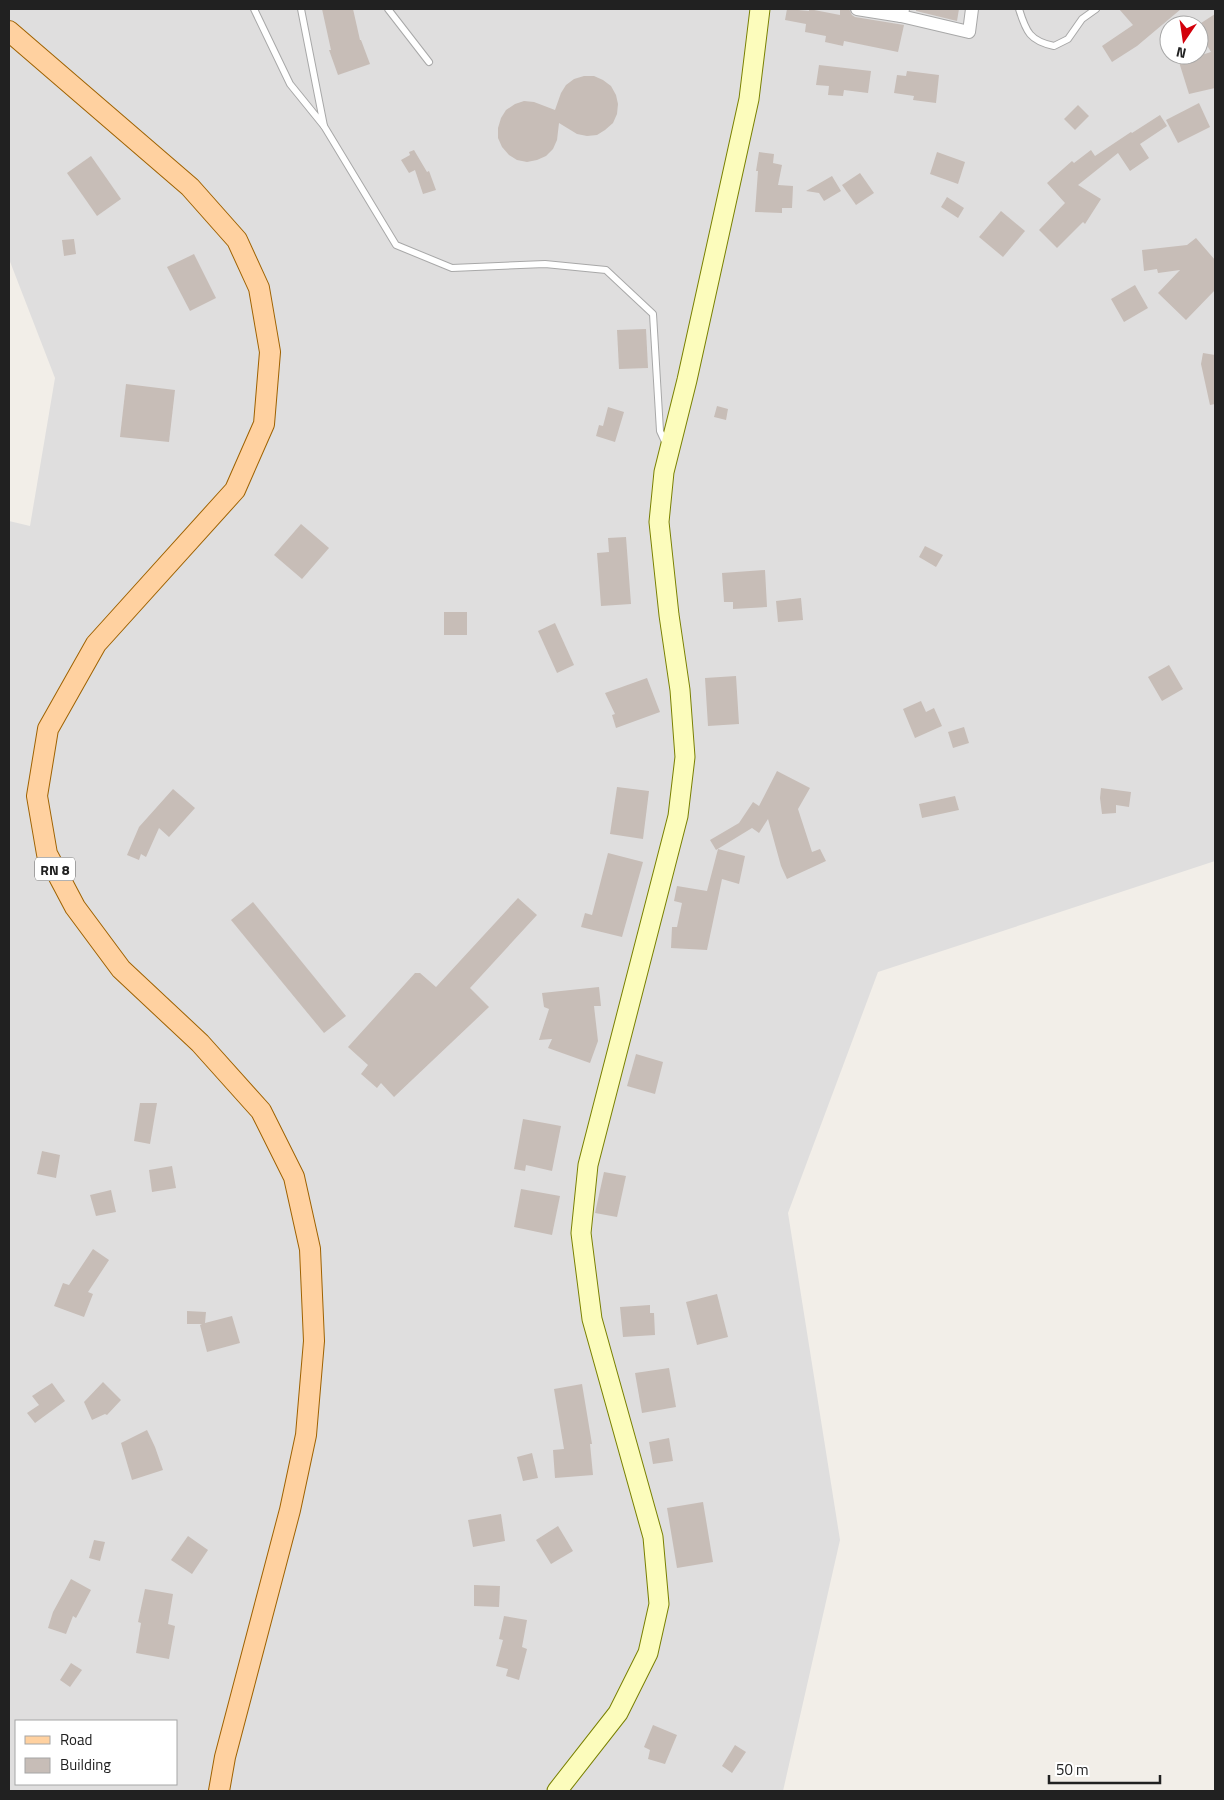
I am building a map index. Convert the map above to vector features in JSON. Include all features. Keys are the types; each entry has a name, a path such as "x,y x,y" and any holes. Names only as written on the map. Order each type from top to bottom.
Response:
{"main road":[{"path":"558,1791 618,1712 648,1653 659,1604 654,1536 592,1319 580,1233 588,1165 678,816 686,757 680,690 659,522 664,472 687,380 749,99 760,9"},
{"name":"RN 8","path":"9,31 190,187 238,240 259,288 270,352 264,424 235,490 96,644 48,729 37,796 47,854 75,907 121,969 200,1043 261,1111 294,1177 310,1249 314,1341 306,1434 290,1510 225,1757 218,1791"}],"street":[{"path":"857,9 902,12 969,32 972,9"}],"lane":[{"path":"254,9 290,84 324,126 396,245 452,268 545,264 606,270 653,314 660,431 669,451"},
{"path":"301,9 324,126"},
{"path":"388,9 429,62"},
{"path":"1019,9 1030,36 1042,44 1054,46 1068,39 1082,19 1096,9"}],"shaded area":[{"path":"9,9 1215,9 1215,861 878,972 788,1213 840,1540 783,1791 9,1791 9,521 30,526 55,378 9,259"}],"building":[{"path":"322,9 353,9 360,40 370,64 338,75 329,50 331,50"},
{"path":"787,9 809,11 809,9 840,15 840,9 849,9 855,17 904,25 898,52 844,41 843,46 825,42 826,36 805,32 806,24 785,20"},
{"path":"916,9 959,9 957,21 916,11"},
{"path":"1119,9 1181,9 1174,15 1159,15 1159,28 1137,46 1112,62 1102,46 1133,25"},
{"path":"1215,14 1215,88 1189,94 1180,65 1209,65 1209,53 1211,52 1209,49 1209,18"},
{"path":"819,65 871,71 868,93 844,90 843,96 828,95 829,86 816,85"},
{"path":"907,71 939,75 936,103 913,100 914,96 894,93 897,75 906,76"},
{"path":"594,76 611,86 618,104 617,114 613,123 597,135 587,136 577,134 559,123 557,140 553,149 546,156 527,162 517,160 509,155 502,147 498,138 498,128 506,110 524,101 534,102 555,110 566,85 574,79"},
{"path":"1199,103 1210,127 1178,143 1166,120"},
{"path":"1078,105 1089,116 1075,130 1064,119"},
{"path":"1160,115 1167,126 1140,144 1149,158 1130,171 1118,153 1078,185 1101,199 1085,224 1083,222 1057,248 1039,230 1065,203 1047,183 1072,161 1074,163 1091,150 1095,156"},
{"path":"414,150 427,172 429,171 436,190 423,194 415,170 409,173 401,160 410,155 409,152"},
{"path":"759,152 774,154 773,163 782,165 778,185 793,186 792,208 782,208 782,213 755,212 758,171 756,171"},
{"path":"937,152 965,162 958,184 930,174"},
{"path":"91,156 121,199 97,216 67,173"},
{"path":"860,173 874,193 856,205 842,185"},
{"path":"832,176 841,191 824,201 819,193 806,191"},
{"path":"947,197 964,208 958,218 941,207"},
{"path":"1001,211 1025,231 1003,257 979,237"},
{"path":"1196,238 1215,260 1215,290 1186,320 1158,293 1180,270 1158,273 1157,269 1144,271 1142,250 1187,245"},
{"path":"74,239 76,254 64,256 62,240"},
{"path":"194,254 216,298 190,311 167,267"},
{"path":"1135,285 1148,308 1124,322 1111,299"},
{"path":"646,329 648,368 619,369 617,330"},
{"path":"1203,353 1215,355 1215,404 1210,405 1201,364"},
{"path":"126,384 175,390 169,442 120,437"},
{"path":"717,406 728,409 726,420 714,417"},
{"path":"608,407 624,412 615,442 596,436 599,425 603,426"},
{"path":"301,524 329,548 302,579 274,555"},
{"path":"626,537 631,604 601,606 597,553 609,552 608,538"},
{"path":"925,546 943,555 936,567 919,557"},
{"path":"765,570 767,607 733,609 733,602 724,602 722,573"},
{"path":"801,598 803,620 778,622 776,601"},
{"path":"444,612 467,612 467,635 444,635"},
{"path":"555,623 574,665 557,673 538,631"},
{"path":"1169,665 1183,689 1162,701 1148,677"},
{"path":"736,676 739,724 708,726 705,678"},
{"path":"647,678 660,712 616,728 612,715 615,714 605,693"},
{"path":"921,701 926,712 934,708 942,726 915,738 903,709"},
{"path":"964,727 969,743 953,748 948,732"},
{"path":"777,771 810,788 798,809 812,852 820,849 826,861 787,879 781,866 768,819 759,833 752,828 716,850 710,840 739,823 753,802 759,806"},
{"path":"617,787 649,791 643,839 610,834"},
{"path":"1101,788 1131,792 1129,807 1116,805 1116,813 1102,814"},
{"path":"173,789 195,808 169,837 159,828 146,857 141,854 139,860 127,855 139,827"},
{"path":"955,796 959,810 922,818 919,804"},
{"path":"718,849 745,856 739,884 722,879 707,950 671,948 672,927 677,927 682,903 674,901 677,886 707,891"},
{"path":"608,853 643,862 622,937 581,927 585,913 592,915"},
{"path":"518,898 537,915 470,988 489,1007 394,1097 381,1083 377,1088 361,1074 368,1065 348,1047 415,973 420,973 436,987"},
{"path":"253,902 346,1016 324,1033 231,920"},
{"path":"599,987 601,1006 594,1006 598,1041 590,1063 548,1048 552,1039 539,1040 549,1009 544,1007 542,993"},
{"path":"636,1054 663,1062 655,1094 627,1086"},
{"path":"140,1103 157,1103 150,1144 134,1141"},
{"path":"523,1119 561,1126 552,1171 526,1165 525,1171 514,1169"},
{"path":"42,1151 60,1155 56,1178 37,1174"},
{"path":"172,1166 176,1188 152,1192 149,1170"},
{"path":"604,1172 626,1176 617,1217 595,1213"},
{"path":"521,1189 560,1196 552,1235 514,1227"},
{"path":"111,1190 116,1212 96,1216 90,1195"},
{"path":"93,1249 109,1260 88,1292 93,1294 84,1317 54,1306 63,1283 69,1285"},
{"path":"717,1294 728,1337 697,1345 686,1302"},
{"path":"650,1305 650,1313 654,1313 655,1335 623,1337 620,1307"},
{"path":"187,1311 206,1312 205,1323 232,1316 240,1343 207,1352 200,1325 202,1324 187,1324"},
{"path":"669,1368 676,1407 642,1413 635,1373"},
{"path":"103,1382 121,1400 107,1415 105,1414 92,1420 84,1402"},
{"path":"52,1383 65,1401 35,1423 27,1413 39,1405 32,1396"},
{"path":"582,1384 592,1444 590,1444 593,1475 555,1478 553,1450 564,1449 554,1389"},
{"path":"147,1430 163,1470 132,1480 121,1443"},
{"path":"669,1438 673,1461 653,1464 649,1442"},
{"path":"532,1453 538,1478 523,1481 517,1457"},
{"path":"703,1502 713,1562 677,1568 667,1508"},
{"path":"501,1514 505,1541 473,1547 468,1520"},
{"path":"558,1526 573,1551 551,1564 536,1540"},
{"path":"188,1536 208,1550 192,1574 171,1560"},
{"path":"94,1540 105,1542 100,1561 89,1558"},
{"path":"71,1579 91,1590 76,1618 73,1616 66,1634 48,1628 53,1612"},
{"path":"474,1585 500,1586 499,1607 474,1606"},
{"path":"145,1589 173,1594 168,1624 175,1626 169,1659 136,1653 141,1623 138,1622"},
{"path":"504,1616 527,1620 522,1647 527,1649 519,1680 506,1676 508,1669 496,1666 503,1640 499,1639"},
{"path":"71,1663 82,1670 70,1687 60,1680"},
{"path":"653,1725 677,1735 665,1764 648,1759 650,1750 644,1747"},
{"path":"735,1745 746,1752 732,1773 722,1766"}]}
